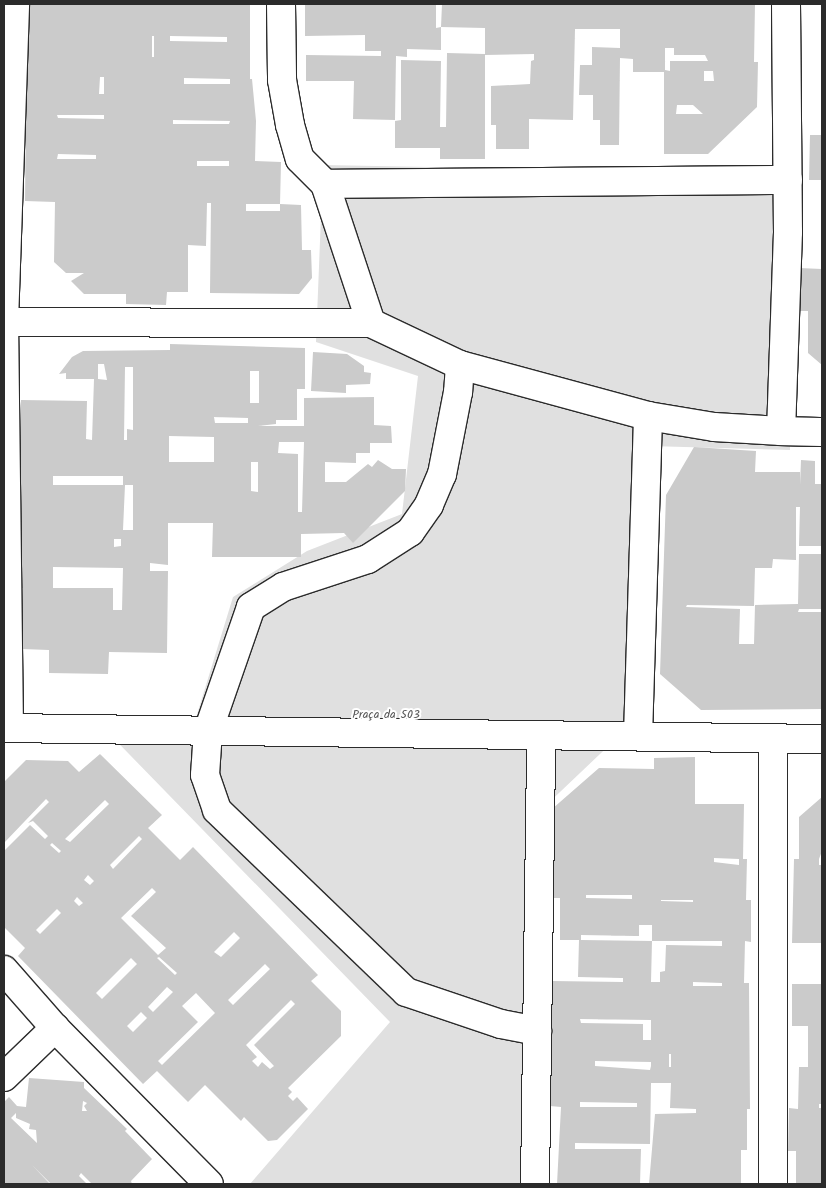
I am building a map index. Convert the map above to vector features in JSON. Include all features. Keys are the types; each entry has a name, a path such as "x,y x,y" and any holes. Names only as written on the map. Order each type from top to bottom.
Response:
{"street":[{"path":"15,4 4,322 7,728 822,739"},
{"path":"281,4 282,80 290,125 300,159 325,184 371,323"},
{"path":"781,431 788,180 786,4"},
{"path":"325,184 788,180"},
{"path":"4,322 371,323 460,365 648,416 714,427 822,432"},
{"path":"460,365 458,392 442,474 425,512 410,532 368,559 283,587 251,606 208,731 205,775 217,810 406,992 501,1024 537,1031"},
{"path":"638,736 648,416"},
{"path":"535,1184 542,736"},
{"path":"773,738 773,1184"},
{"path":"4,970 56,1028 209,1184"},
{"path":"4,1077 56,1028"}],"green space":[{"name":"Praça da 503","path":"323,165 790,174 790,450 649,446 640,716 540,811 530,1184 250,1184 390,1022 92,716 195,721 233,597 307,551 402,514 418,376 316,342"}],"building":[{"path":"27,4 250,4 250,79 252,79 256,121 255,161 281,162 280,204 301,205 302,250 311,250 312,278 299,294 210,293 211,203 207,203 206,246 188,245 188,292 167,292 166,305 126,304 126,294 84,294 71,281 84,273 66,273 54,262 55,202 25,201","holes":["152,36 154,36 154,57 152,57","170,36 227,37 227,42 170,41","100,77 104,77 104,94 99,94","184,78 230,79 230,84 184,84","57,115 104,115 104,119 58,118","173,120 230,121 229,124 173,124","58,154 96,155 96,159 57,159","197,161 229,161 229,166 197,166","246,204 280,204 280,211 246,211"]},
{"path":"305,4 436,4 436,28 441,27 441,50 407,49 407,57 396,56 395,120 353,119 354,81 306,81 306,55 381,56 381,51 365,51 365,35 305,36"},
{"path":"442,4 755,4 754,62 758,62 757,107 708,154 664,154 664,72 633,72 633,59 620,58 619,145 600,145 600,120 593,120 593,95 579,95 580,65 592,65 592,47 620,48 620,29 575,29 573,120 529,119 529,149 496,149 496,125 491,125 491,86 530,84 531,61 534,60 534,54 485,55 485,159 440,159 440,148 395,148 395,121 401,120 401,60 441,61 440,127 446,127 447,53 485,54 485,28 441,27","holes":["665,48 674,48 674,55 705,55 708,61 670,61 670,71 665,70","704,71 713,71 714,81 704,81","677,105 693,105 703,114 676,114"]},
{"path":"810,135 822,135 822,180 809,180"},
{"path":"799,268 822,269 822,365 808,353 808,311 797,311"},
{"path":"170,344 305,348 305,389 297,389 297,420 276,420 276,424 258,426 304,426 304,398 374,397 374,425 391,426 392,443 370,443 370,453 356,453 356,463 325,462 325,482 346,482 368,464 372,467 378,460 392,469 406,469 405,491 353,543 344,533 301,534 301,557 212,557 213,523 168,523 168,565 150,563 150,571 168,571 167,653 109,652 108,674 49,673 49,650 22,649 23,588 18,588 21,400 87,401 86,439 92,440 94,379 66,379 66,373 59,374 72,357 83,351 170,350","holes":["98,364 104,364 107,380 98,379","125,367 133,367 133,430 127,429 127,440 124,440","250,371 259,371 259,403 250,403","214,417 248,418 248,423 215,423","169,436 214,437 214,462 169,462","279,442 304,442 302,512 298,512 298,454 278,453","251,462 258,462 258,492 251,491","53,476 123,476 123,485 53,485","125,485 133,485 133,530 123,530","114,539 121,539 121,546 114,547","53,567 123,568 122,610 113,610 113,588 53,588"]},
{"path":"313,352 347,354 364,366 364,372 371,373 370,384 346,385 346,393 311,391"},
{"path":"694,447 756,451 755,472 800,472 800,485 801,460 815,461 815,484 821,484 821,546 799,546 800,507 796,507 796,560 773,559 772,568 755,568 754,606 687,605 686,607 740,609 739,644 754,644 755,605 798,604 799,554 822,554 822,609 799,609 798,612 822,612 822,709 701,710 660,674 666,495"},
{"path":"100,754 162,815 148,828 180,860 193,847 318,975 311,981 341,1011 341,1036 288,1088 292,1092 288,1096 293,1101 297,1097 308,1109 277,1140 268,1141 244,1117 241,1121 205,1085 188,1102 157,1071 143,1084 18,956 25,948 4,927 4,851 30,825 45,839 48,836 33,821 28,823 49,802 46,799 4,843 4,782 26,760 68,761 79,772","holes":["105,800 109,804 70,842 65,839","139,836 142,839 113,869 110,865","52,843 61,851 59,853 50,845","88,875 94,881 90,885 84,880","152,888 156,892 131,916 166,948 158,955 121,918","77,897 83,903 79,906 74,901","57,909 61,913 40,934 36,930","234,932 240,938 221,957 214,952","159,957 177,973 175,975 157,958","131,958 137,964 102,999 96,993","265,964 270,969 233,1005 228,1000","167,987 173,992 153,1012 148,1007","196,993 215,1013 162,1065 158,1061 198,1022 182,1006","291,1000 295,1004 254,1045 274,1066 270,1069 262,1062 258,1067 252,1061 257,1057 246,1045","141,1012 147,1018 133,1032 127,1026"]},
{"path":"695,757 695,804 744,804 743,859 747,859 746,900 751,900 751,942 745,941 744,983 749,983 750,1109 747,1109 747,1150 741,1150 741,1184 649,1184 655,1114 696,1113 696,1109 670,1108 671,1083 651,1083 650,1144 575,1143 575,1149 641,1149 640,1184 557,1184 561,1107 550,1106 551,981 623,982 623,978 578,977 579,940 560,940 560,898 552,898 552,809 599,768 654,769 654,758","holes":["714,858 739,859 739,865 714,862","586,895 632,895 632,899 586,898","661,900 693,900 693,902 661,901","639,925 652,925 652,941 581,940 581,935 639,936","652,941 722,941 722,946 666,945 665,971 660,972 660,982 651,982","693,982 722,983 722,986 693,986","580,1019 651,1020 651,1040 643,1040 643,1024 581,1023","669,1054 671,1054 671,1067 669,1067","595,1061 651,1062 650,1070 595,1066","580,1102 637,1103 637,1107 580,1107"]},
{"path":"822,797 822,851 819,865 822,865 822,943 792,943 794,859 799,859 799,817"},
{"path":"792,984 822,984 822,1104 819,1104 819,1108 822,1108 822,1184 796,1184 796,1151 788,1151 789,1108 798,1109 799,1067 808,1067 808,1026 792,1026"},
{"path":"29,1078 84,1082 84,1088 127,1129 125,1131 152,1159 131,1181 132,1184 92,1184 81,1173 79,1176 87,1184 51,1184 32,1165 50,1184 4,1184 4,1102 9,1097 17,1106 26,1107","holes":["83,1101 87,1103 84,1106 87,1111 82,1111","16,1113 16,1118 30,1124 29,1129 36,1130 37,1143 11,1118"]}]}
